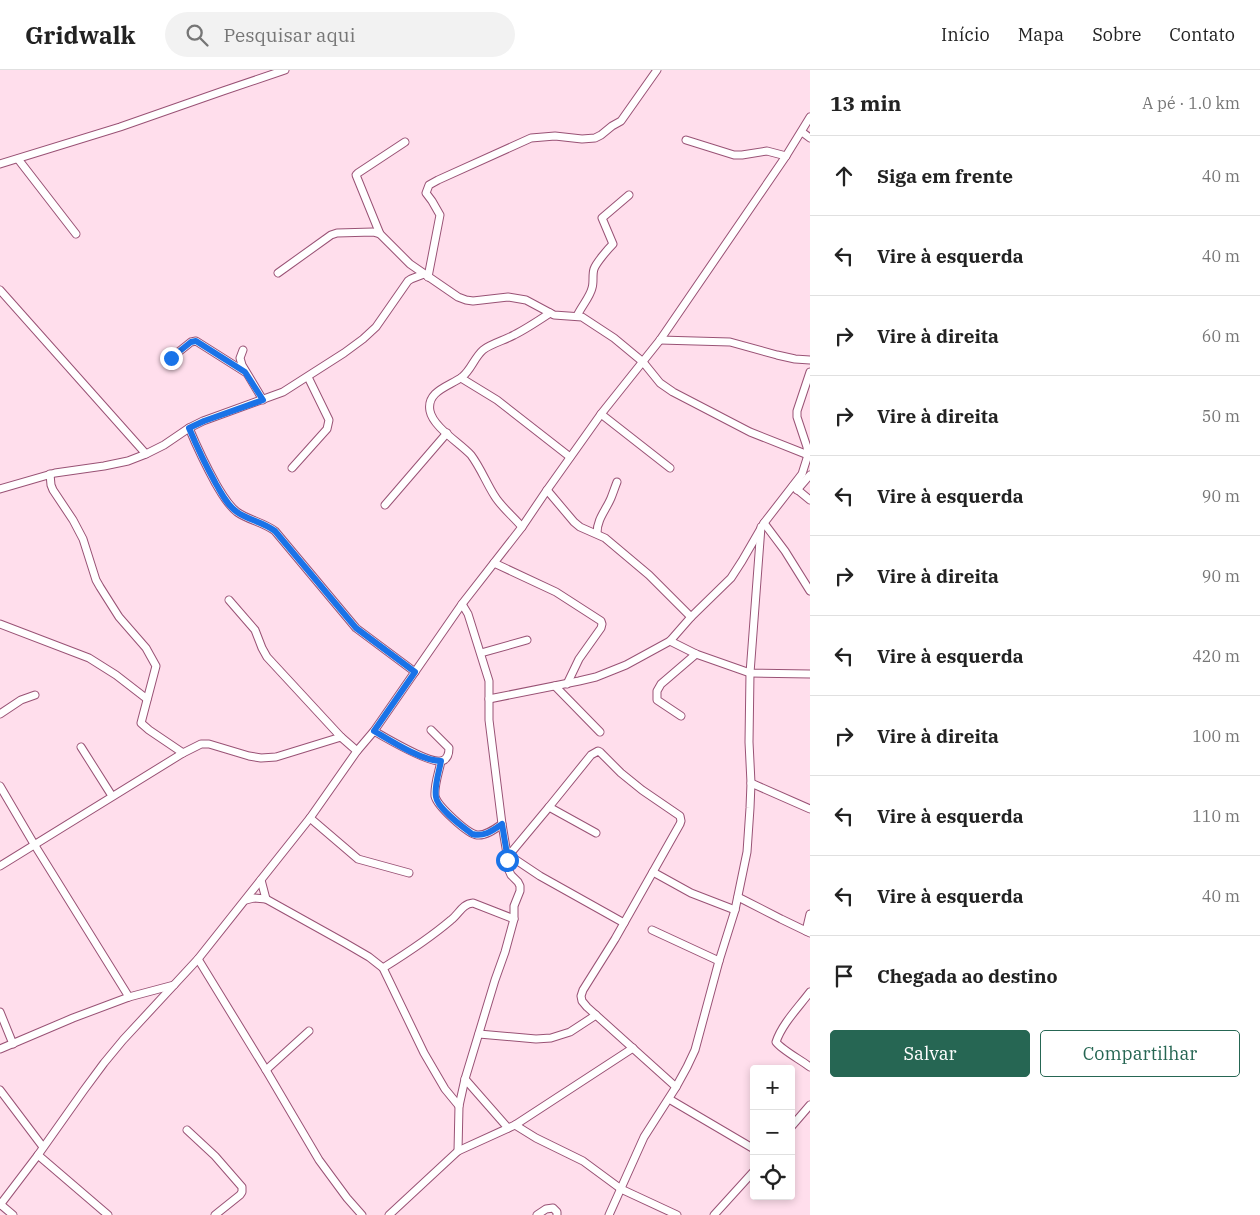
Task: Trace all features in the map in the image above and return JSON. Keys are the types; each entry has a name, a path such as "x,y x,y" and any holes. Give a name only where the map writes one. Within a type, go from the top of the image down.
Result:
{"street":[{"path":"0,164 120,127 285,70"},
{"path":"426,276 440,215 426,193 429,185 531,138 554,136 582,140 602,135 621,120 656,70"},
{"path":"13,1215 0,1205 104,1063 198,959 310,818 357,751 374,731 462,604 522,526 601,414 660,340 786,156 810,117"},
{"path":"802,132 810,138"},
{"path":"686,140 734,155 742,156 767,151 786,156"},
{"path":"405,142 356,175 380,234 410,264 458,297 466,300 508,297 526,300 559,316 577,316 589,320 643,362 660,383 683,398 750,432 808,455"},
{"path":"18,159 76,234"},
{"path":"577,316 592,288 595,266 613,244 602,218 629,195"},
{"path":"278,273 331,234 373,232 380,234"},
{"path":"0,489 50,474 128,461 164,445 189,428 204,421 283,392 363,339 376,327 408,281 426,276"},
{"path":"0,290 146,454"},
{"path":"522,526 499,502 470,454 434,421 429,406 432,398 439,390 466,374 482,351 516,334 550,313"},
{"path":"660,340 730,342 777,356 810,360"},
{"path":"171,358 191,342 196,341 245,372"},
{"path":"243,350 240,358 245,372 263,400"},
{"path":"795,488 808,455 797,411 810,372"},
{"path":"292,468 328,430 329,425 329,420 308,377"},
{"path":"460,378 510,410 570,457"},
{"path":"601,414 670,468"},
{"path":"189,428 205,464 231,507 243,516 275,531 356,628 415,672"},
{"path":"385,505 447,433"},
{"path":"50,474 53,490 83,539 96,580 119,617 146,648 156,666 141,723 183,753"},
{"path":"489,699 567,684 613,671 670,642 731,578 762,525 795,488 810,475"},
{"path":"597,533 597,526 617,482"},
{"path":"795,488 810,500"},
{"path":"546,490 574,522 605,538 633,561 692,617"},
{"path":"762,525 785,551 810,591"},
{"path":"609,1215 644,1137 669,1099 695,1050 738,897 747,852 751,783 749,742 750,673 762,525"},
{"path":"494,563 556,592 601,621 601,628 579,658 567,684"},
{"path":"229,600 255,630 267,657 341,737 357,751"},
{"path":"458,1151 459,1106 465,1079 505,952 514,919 514,906 520,891 518,882 510,875 507,866 508,855 502,824 489,720 489,681 468,614 462,604"},
{"path":"0,624 89,658 116,675 147,699"},
{"path":"481,653 526,640"},
{"path":"670,642 696,654 750,673 810,674"},
{"path":"681,716 657,700 657,691 661,684 696,654"},
{"path":"555,686 600,732"},
{"path":"0,714 16,703 35,695"},
{"path":"374,731 432,760 441,761 446,759 449,754 449,748 431,730"},
{"path":"0,866 112,796 201,744 209,744 261,758 276,757 341,737"},
{"path":"80,747 112,796"},
{"path":"508,855 594,752 598,751 642,790 680,816 680,824 581,996 582,1001 596,1015 676,1087"},
{"path":"441,761 436,797 444,809 472,834 478,836 502,824"},
{"path":"751,783 807,807 810,800"},
{"path":"0,786 129,997"},
{"path":"549,807 596,833"},
{"path":"310,818 358,859 409,873"},
{"path":"508,855 540,876 624,923"},
{"path":"653,872 691,893 735,910"},
{"path":"261,880 266,899"},
{"path":"738,897 808,932 810,914"},
{"path":"246,900 254,898 266,899 369,957 383,968 424,1053 444,1089 459,1106"},
{"path":"383,968 407,954 454,918 465,905 472,903 514,919"},
{"path":"652,930 719,961"},
{"path":"198,959 319,1160 362,1215"},
{"path":"0,1050 73,1018 129,997 174,985"},
{"path":"810,992 788,1021 776,1042 783,1049 810,1066"},
{"path":"0,1012 12,1044"},
{"path":"479,1034 536,1039 551,1038 570,1032 596,1015"},
{"path":"266,1070 309,1032"},
{"path":"389,1215 458,1151 511,1127 633,1048"},
{"path":"465,1079 511,1127 583,1161 621,1189 678,1215"},
{"path":"0,1090 44,1147"},
{"path":"669,1099 750,1148"},
{"path":"795,1122 810,1105"},
{"path":"187,1130 215,1156 242,1187 240,1195 215,1215"},
{"path":"38,1155 108,1215"},
{"path":"714,1215 750,1175"},
{"path":"537,1215 546,1209 553,1208 557,1215"}],"route":[{"path":"171,358 191,342 196,341 245,372 263,400 189,428 205,464 231,507 243,516 275,531 356,628 415,672 374,731 432,760 441,761 437,781 437,801 472,834 483,835 502,824 507,860"}]}
